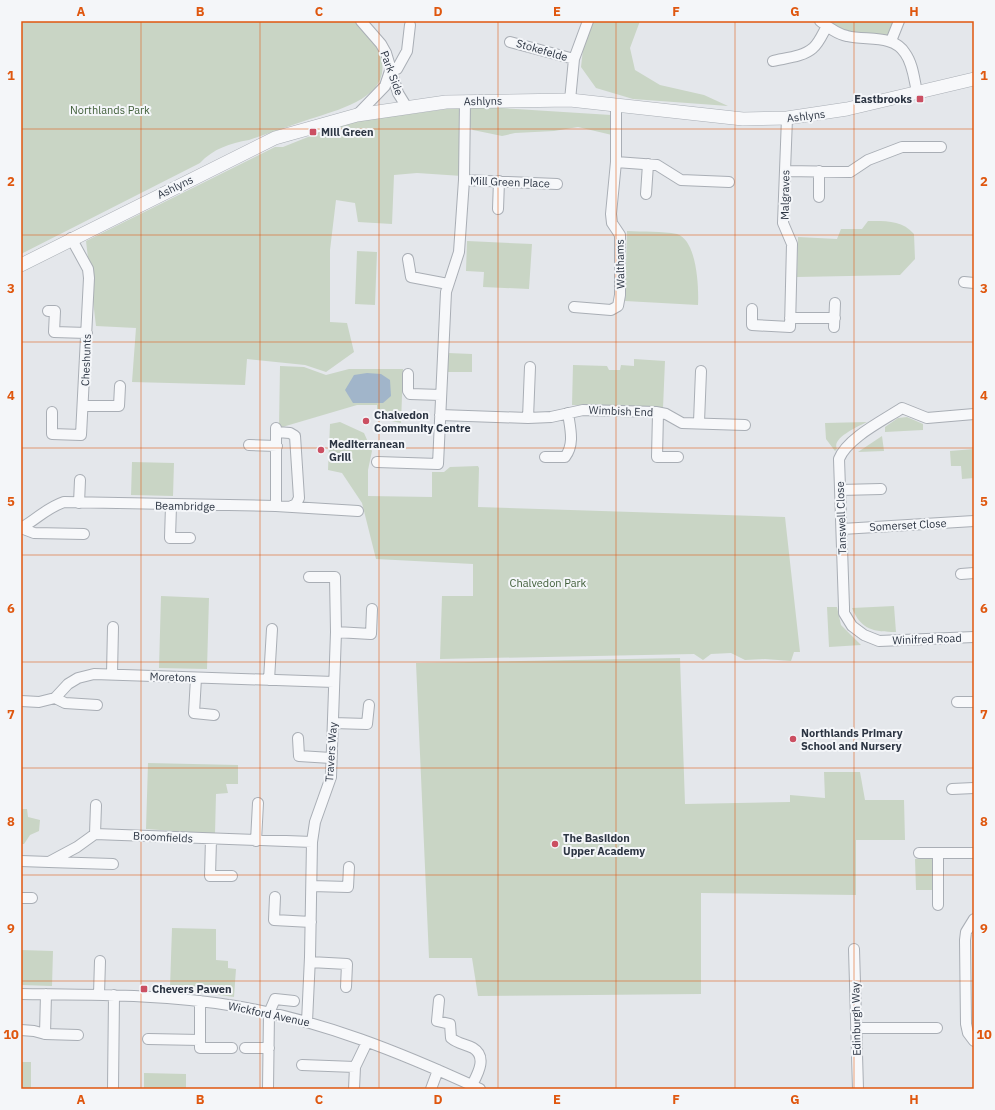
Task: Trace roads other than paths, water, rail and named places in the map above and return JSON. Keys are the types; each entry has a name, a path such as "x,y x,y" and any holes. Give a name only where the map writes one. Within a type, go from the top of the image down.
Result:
{"street":[{"name":"Park Side","path":"361,21 381,44 386,53 398,93 406,106"},
{"name":"Stokefelde","path":"570,100 574,59 588,21"},
{"path":"891,41 899,21"},
{"path":"773,61 804,54 814,47 823,23 848,36 891,41 905,53 917,92"},
{"path":"357,115 385,86 390,70 397,68 406,51 410,25"},
{"name":"Stokefelde","path":"510,42 574,59"},
{"name":"Ashlyns","path":"21,265 71,238 275,138 357,115 406,106 465,101 570,100 743,119 787,118 830,113 974,79"},
{"path":"376,462 438,464 446,292 459,252 464,180 465,101"},
{"name":"Walthams","path":"574,307 611,310 618,306 620,295 620,235 612,223 611,214 616,162 616,106"},
{"name":"Malgraves","path":"787,118 783,222 792,244 790,318"},
{"path":"785,171 850,172 868,160 902,147 941,147"},
{"path":"616,162 658,165 681,180 729,182"},
{"path":"646,194 648,164"},
{"path":"819,171 819,197"},
{"name":"Mill Green Place","path":"464,180 556,184"},
{"path":"498,209 499,181"},
{"name":"Cheshunts","path":"52,412 52,434 79,436 82,433 87,333 88,269 71,238"},
{"path":"408,259 411,277 448,284"},
{"path":"752,309 752,325 790,327 790,318 834,322 835,303"},
{"path":"48,311 55,311 54,332 87,333"},
{"path":"528,418 530,367"},
{"path":"699,422 701,371"},
{"path":"408,374 408,391 410,394 441,395"},
{"path":"84,406 119,406 120,386"},
{"name":"Tanswell Close","path":"879,641 858,632 852,626 844,612 839,459 841,453 855,439 902,408 927,418 974,414"},
{"name":"Wimbish End","path":"440,415 528,418 583,410 658,413 666,414 680,422 745,425"},
{"path":"545,457 565,457 570,451 572,440 568,413"},
{"path":"658,413 657,457 678,458"},
{"path":"276,506 276,430 292,434 296,439 299,498 296,504 290,507"},
{"path":"249,445 276,446"},
{"path":"79,503 80,480"},
{"path":"840,490 881,489"},
{"name":"Beambridge","path":"21,528 55,505 64,502 171,506 276,506 358,511"},
{"path":"171,506 170,538 190,538"},
{"name":"Somerset Close","path":"842,529 974,521"},
{"path":"21,528 34,533 84,534"},
{"path":"961,574 974,573"},
{"name":"Travers Way","path":"307,1022 310,962 312,842 315,822 331,777 336,632 335,577 309,577"},
{"path":"336,632 371,634 372,609"},
{"path":"112,674 114,627"},
{"path":"269,680 272,629"},
{"name":"Winifred Road","path":"879,641 974,637"},
{"name":"Moretons","path":"55,698 68,684 78,678 94,674 334,682"},
{"path":"196,678 194,713 214,715"},
{"path":"21,702 39,702 55,698 65,703 97,705"},
{"path":"957,702 974,702"},
{"path":"333,723 367,724 369,705"},
{"path":"298,738 299,756 331,758"},
{"path":"952,789 974,788"},
{"path":"256,840 258,803"},
{"path":"49,862 77,847 95,834 96,805"},
{"name":"Broomfields","path":"95,834 312,842"},
{"path":"211,839 210,876 232,876"},
{"path":"919,853 974,852"},
{"path":"938,853 938,905"},
{"path":"21,861 113,864"},
{"path":"312,886 348,887 349,867"},
{"path":"275,897 274,920 311,922"},
{"path":"21,898 32,898"},
{"path":"972,925 965,940 966,1024 968,1033 974,1041"},
{"name":"Edinburgh Way","path":"854,949 858,1089"},
{"path":"99,994 100,961"},
{"path":"310,962 347,964 346,987"},
{"name":"Wickford Avenue","path":"21,994 99,994 200,1001 269,1013 307,1022 367,1042 438,1070 476,1087"},
{"path":"45,1034 46,994"},
{"path":"113,1089 114,995"},
{"path":"268,1089 269,1013 275,999 294,1001"},
{"path":"439,1000 437,1021 450,1024 451,1038 456,1042 474,1048 479,1055 480,1069 476,1087"},
{"path":"200,1001 200,1048 232,1048"},
{"path":"856,1028 936,1028"},
{"path":"21,1030 45,1034 78,1034"},
{"path":"148,1039 200,1040"},
{"path":"354,1089 355,1067 367,1042"},
{"path":"245,1048 269,1048"},
{"path":"302,1065 355,1067"},
{"path":"431,1089 438,1070"}],"water":[{"path":"367,373 381,374 390,380 391,396 383,403 353,403 345,390 354,375"}],"place":[{"name":"Eastbrooks","path":"920,99"},
{"name":"Mill Green","path":"313,132"},
{"name":"Chalvedon Community Centre","path":"366,421"},
{"name":"Mediterranean Grill","path":"321,450"},
{"name":"Northlands Primary School and Nursery","path":"793,739"},
{"name":"The Basildon Upper Academy","path":"555,844"},
{"name":"Chevers Pawen","path":"144,989"}],"park label":[{"name":"Northlands Park","path":"110,110"},
{"name":"Chalvedon Park","path":"548,583"}]}
